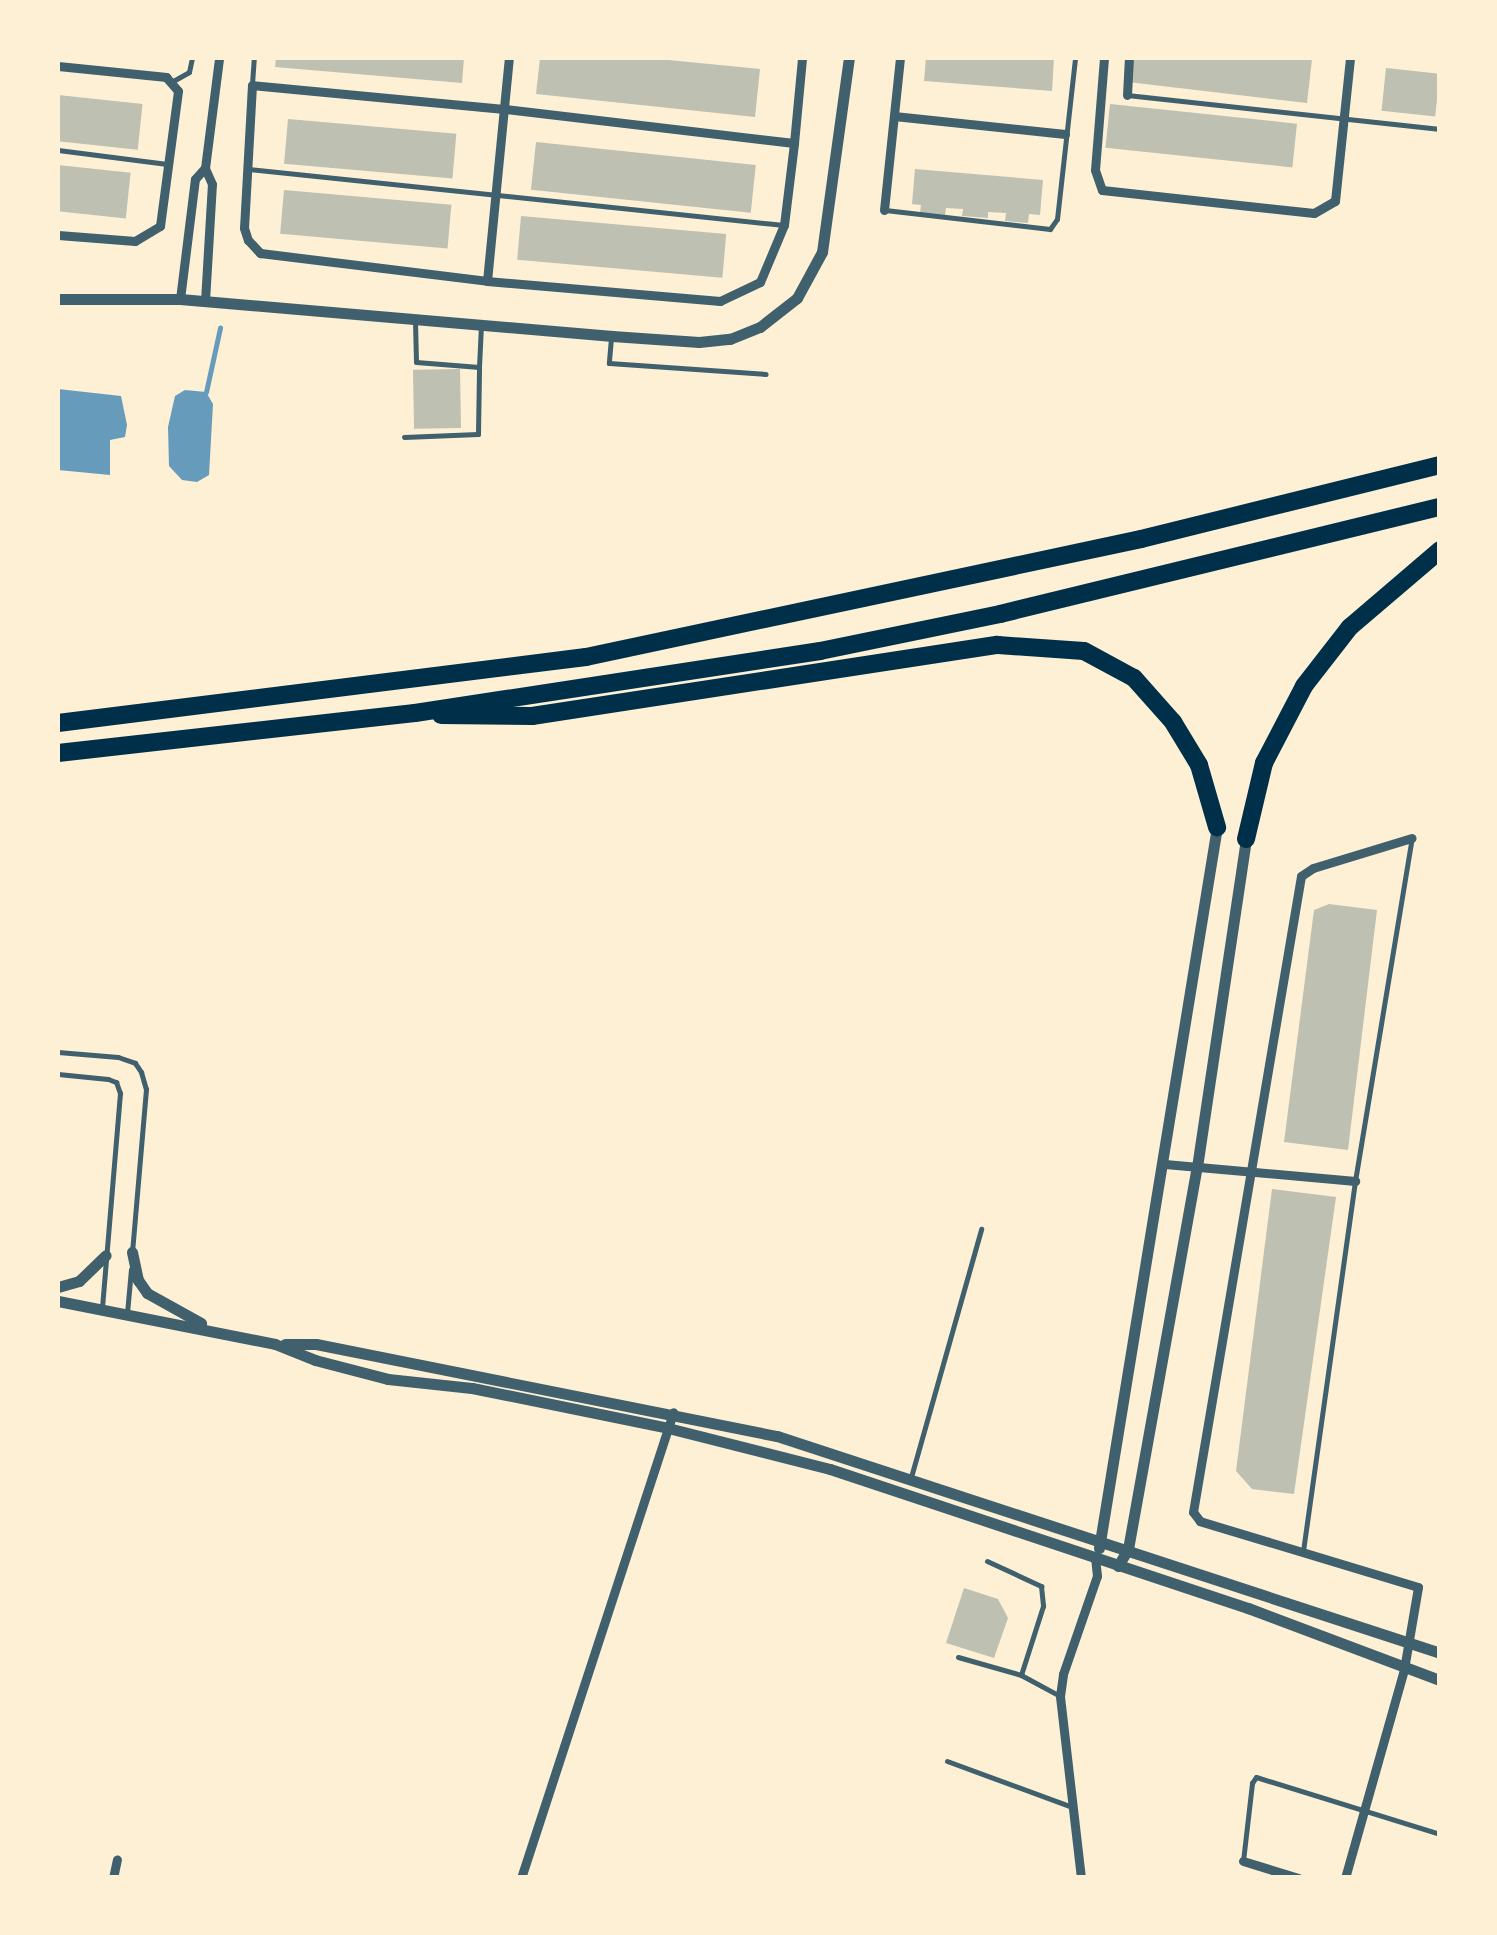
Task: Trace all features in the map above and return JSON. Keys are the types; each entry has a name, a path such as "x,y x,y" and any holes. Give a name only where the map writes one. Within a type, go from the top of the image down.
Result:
{"highway":[{"path":"1277,505 1440,455"},
{"path":"58,723 586,658 955,580 1440,465"},
{"path":"58,753 415,712 820,651 1000,614 1440,507"},
{"path":"1246,839 1264,764 1304,686 1350,627 1440,550"},
{"path":"415,712 480,719 532,716 998,645 1084,651 1134,678 1173,722 1200,765 1217,827"}],"street":[{"path":"206,301 212,184 205,168 218,58"},
{"path":"488,281 510,58"},
{"path":"794,143 504,108 252,85 244,228 248,240 260,253 706,303 749,291 768,272 784,224 794,143 802,58"},
{"path":"58,299 180,299 612,336 700,342 730,339 760,326 797,298 822,252 848,58"},
{"path":"884,210 900,58"},
{"path":"1104,58 1095,170 1098,185 1106,192 1322,212 1334,201 1336,192 1350,58"},
{"path":"1126,95 1129,58"},
{"path":"58,66 170,79 178,91 164,219 154,233 126,242 58,235"},
{"path":"894,116 1065,134"},
{"path":"180,299 194,179 205,168"},
{"path":"188,234 209,236"},
{"path":"1081,1878 1060,1696 1063,1674 1097,1576 1095,1558 1165,1164 1217,827"},
{"path":"1345,1878 1404,1670 1418,1587 1200,1521 1193,1512 1248,1170 1301,876 1313,868 1412,838"},
{"path":"1097,1576 1118,1566 1128,1548 1197,1167 1246,839"},
{"path":"1165,1164 1354,1181"},
{"path":"132,1252 138,1280 147,1293 216,1331"},
{"path":"58,1287 79,1281 106,1255"},
{"path":"58,1301 275,1344 315,1360 388,1379 472,1388 668,1428 830,1468 1248,1608 1404,1670 1440,1680"},
{"path":"275,1344 316,1344 673,1412 777,1436 1128,1548 1440,1654"},
{"path":"521,1878 673,1412"},
{"path":"113,1878 117,1859"},
{"path":"1243,1861 1298,1878"}],"lane":[{"path":"170,79 188,72 192,58"},
{"path":"252,85 254,58"},
{"path":"884,210 1050,229 1057,220 1075,58"},
{"path":"1126,95 1440,130"},
{"path":"58,150 170,164"},
{"path":"250,169 784,224"},
{"path":"415,318 416,362 479,367"},
{"path":"404,437 478,434 482,324"},
{"path":"612,336 609,363 766,374"},
{"path":"1303,1550 1354,1181 1412,838"},
{"path":"58,1052 135,1063 146,1089 127,1313"},
{"path":"58,1074 108,1079 116,1082 120,1093 102,1308"},
{"path":"912,1477 982,1230"},
{"path":"987,1561 1041,1586 1043,1606 1022,1675"},
{"path":"958,1657 1022,1675 1060,1696"},
{"path":"947,1761 1072,1807"},
{"path":"1243,1861 1252,1783 1256,1777 1440,1834"}],"water":[{"path":"58,389 121,396 127,425 125,437 110,440 110,475 58,470"},
{"path":"185,390 206,392 213,404 209,475 197,482 182,480 169,466 168,427 175,396"}],"building":[{"path":"276,58 464,58 462,83 275,67"},
{"path":"540,58 648,58 760,69 755,117 536,94"},
{"path":"926,58 1054,58 1052,91 924,81"},
{"path":"1131,58 1312,59 1307,103 1128,82"},
{"path":"1386,68 1440,74 1435,116 1382,111"},
{"path":"58,95 143,104 138,150 58,141"},
{"path":"1110,104 1297,124 1292,167 1105,148"},
{"path":"288,119 456,134 452,179 284,164"},
{"path":"536,142 756,165 751,213 531,190"},
{"path":"58,165 131,173 126,218 58,211"},
{"path":"915,169 1043,180 1040,215 1029,214 1028,223 1005,221 1006,213 988,212 988,218 962,216 963,209 946,208 945,215 920,213 921,205 912,204"},
{"path":"284,190 451,205 448,248 280,234"},
{"path":"521,216 726,234 722,278 517,260"},
{"path":"460,369 461,428 414,429 413,370"},
{"path":"1329,904 1377,910 1348,1150 1284,1142 1314,910"},
{"path":"1272,1189 1336,1197 1294,1494 1252,1489 1236,1471"},
{"path":"964,1588 998,1599 1008,1618 994,1658 946,1643"}],"waterway":[{"path":"206,392 220,328"}]}
